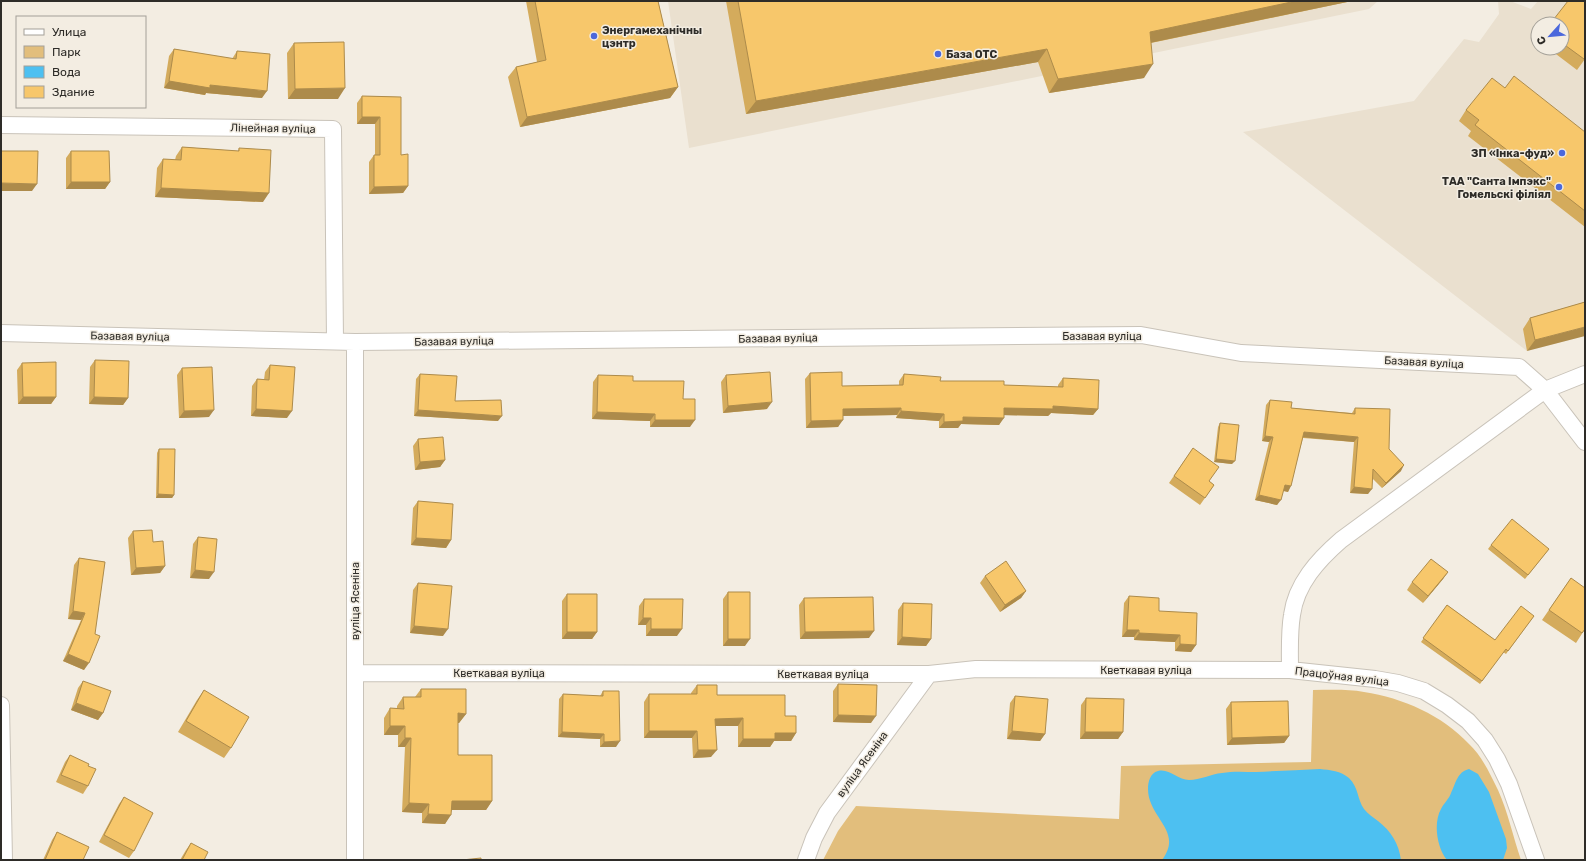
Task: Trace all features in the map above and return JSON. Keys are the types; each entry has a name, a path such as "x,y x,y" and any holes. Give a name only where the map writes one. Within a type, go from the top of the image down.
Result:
{"street":[{"name":"Лінейная вуліца","path":"1,125 333,129 335,342"},
{"name":"Базавая вуліца","path":"1,333 335,342 1140,335 1241,353 1519,367 1545,390 1585,442"},
{"name":"вуліца Ясеніна","path":"355,342 355,860"},
{"path":"1290,670 1292,615 1298,595 1308,574 1323,555 1341,540 1545,390 1585,374"},
{"name":"Кветкавая вуліца","path":"356,673 928,674 976,669 1290,670"},
{"name":"Працоўная вуліца","path":"1290,670 1375,679 1398,683 1424,691 1468,721 1485,740 1497,759 1511,791 1536,860"},
{"name":"вуліца Ясеніна","path":"806,860 814,838 827,813 928,674"},
{"path":"1,705 4,860"}],"shaded area":[{"name":"База ОТС","path":"668,1 1378,1 1369,9 689,148"},
{"path":"1498,1 1510,1 1531,9 1538,1 1585,1 1585,336 1527,351 1243,132 1414,101 1464,39 1479,42 1499,14"}],"green space":[{"path":"1313,690 1358,691 1379,695 1407,703 1447,724 1478,754 1495,784 1502,798 1521,860 823,860 838,831 856,806 1119,819 1121,766 1311,762"}],"water":[{"path":"1320,769 1339,772 1349,778 1355,786 1364,809 1383,825 1394,838 1401,860 1162,860 1168,850 1169,841 1167,832 1153,808 1150,799 1148,784 1150,778 1155,772 1166,771 1189,780 1230,772"},
{"path":"1469,769 1478,774 1489,792 1506,839 1507,848 1503,860 1447,860 1441,849 1437,835 1437,821 1439,815 1459,775 1465,770"}],"building":[{"name":"Энергамеханічны цэнтр","path":"535,1 658,1 678,87 527,117 516,67 546,60"},
{"name":"База ОТС","path":"738,1 1296,1 1150,32 1153,64 1058,79 1047,49 756,101"},
{"path":"1568,1 1585,1 1584,59 1570,49 1570,16 1556,16"},
{"path":"344,42 345,88 295,89 294,43"},
{"path":"174,49 236,59 237,51 270,54 267,91 210,85 210,88 169,81"},
{"name":"ТАА \"Санта Імпэкс\" Гомельскі філіял","path":"1514,76 1585,132 1585,211 1475,125 1479,120 1466,110 1492,78 1505,88"},
{"path":"362,96 401,97 401,155 408,154 408,186 374,187 374,155 380,155 380,117 362,117"},
{"path":"182,147 239,151 239,148 271,150 269,193 161,188 163,159 181,160"},
{"path":"1,151 38,151 37,184 1,183"},
{"path":"71,151 109,151 110,182 71,182"},
{"path":"1585,302 1585,327 1535,340 1530,318"},
{"path":"95,360 129,361 128,398 94,397"},
{"path":"56,362 56,397 23,397 22,363"},
{"path":"270,365 295,367 292,411 256,409 257,379 269,380"},
{"path":"212,367 214,410 184,411 182,368"},
{"path":"770,372 772,402 728,406 726,375"},
{"path":"842,372 842,386 903,385 904,374 941,377 940,381 1004,381 1004,385 1063,387 1063,378 1099,380 1098,409 1053,406 1053,409 1004,408 1004,418 963,417 963,421 944,422 944,414 901,411 901,408 843,409 843,420 811,421 810,373"},
{"path":"420,374 457,376 455,401 501,400 502,416 418,410"},
{"path":"598,375 633,376 633,381 684,381 683,399 695,399 695,420 655,420 655,414 597,412"},
{"path":"1270,400 1292,402 1291,408 1355,414 1355,408 1390,409 1389,449 1404,465 1386,483 1373,469 1372,489 1354,487 1358,437 1304,432 1291,486 1285,485 1281,500 1259,495 1273,437 1265,436"},
{"path":"1220,423 1239,425 1235,461 1216,459"},
{"path":"443,437 445,460 420,462 418,439"},
{"path":"1193,448 1219,467 1209,481 1214,485 1205,498 1174,476"},
{"path":"159,449 175,449 174,495 158,494"},
{"path":"418,501 453,504 451,540 416,538"},
{"path":"1512,519 1549,549 1528,575 1491,545"},
{"path":"152,530 153,542 163,541 165,566 136,568 133,531"},
{"path":"198,537 217,539 214,572 195,570"},
{"path":"79,558 105,562 95,634 100,636 89,663 68,654 85,613 73,611"},
{"path":"1431,559 1448,572 1428,596 1412,582"},
{"path":"1006,561 1026,591 1005,605 985,576"},
{"path":"1571,578 1585,588 1585,629 1582,633 1549,610"},
{"path":"418,583 452,586 448,629 414,626"},
{"path":"728,592 750,592 750,639 728,639"},
{"path":"567,594 597,594 597,632 567,632"},
{"path":"1129,596 1159,598 1159,611 1197,613 1196,645 1180,644 1180,635 1139,633 1139,630 1127,630"},
{"path":"873,597 874,631 805,632 804,598"},
{"path":"644,599 683,599 682,629 651,629 651,618 643,618"},
{"path":"903,603 932,604 931,639 902,637"},
{"path":"1447,605 1495,640 1521,606 1534,616 1508,651 1506,649 1482,681 1423,638"},
{"path":"83,681 111,691 103,713 76,703"},
{"path":"838,684 877,685 876,716 838,715"},
{"path":"697,685 717,685 717,695 785,695 785,716 796,716 796,733 775,733 775,739 743,739 743,718 715,719 717,750 698,750 697,731 649,731 649,694 697,694"},
{"path":"421,689 466,689 466,714 458,713 458,755 492,755 492,801 452,801 451,815 428,814 429,804 409,803 411,738 405,738 405,726 390,726 390,708 404,709 403,697 421,697"},
{"path":"204,690 249,717 231,748 186,721"},
{"path":"603,691 619,691 620,741 604,742 604,734 562,732 563,694 603,696"},
{"path":"1015,696 1048,699 1045,734 1012,731"},
{"path":"1086,698 1124,699 1123,732 1085,732"},
{"path":"1288,701 1289,736 1232,738 1231,702"},
{"path":"70,755 96,769 88,786 61,775"},
{"path":"124,797 153,813 134,851 104,835"},
{"path":"57,832 89,847 83,860 45,860"},
{"path":"191,843 208,852 204,860 182,860"},
{"path":"481,858 481,860 462,860"}],"place":[{"name":"Энергамеханічны цэнтр","path":"594,36"},
{"name":"База ОТС","path":"938,54"},
{"name":"ЗП «Інка-фуд»","path":"1562,153"},
{"name":"ТАА \"Санта Імпэкс\" Гомельскі філіял","path":"1559,187"}]}
